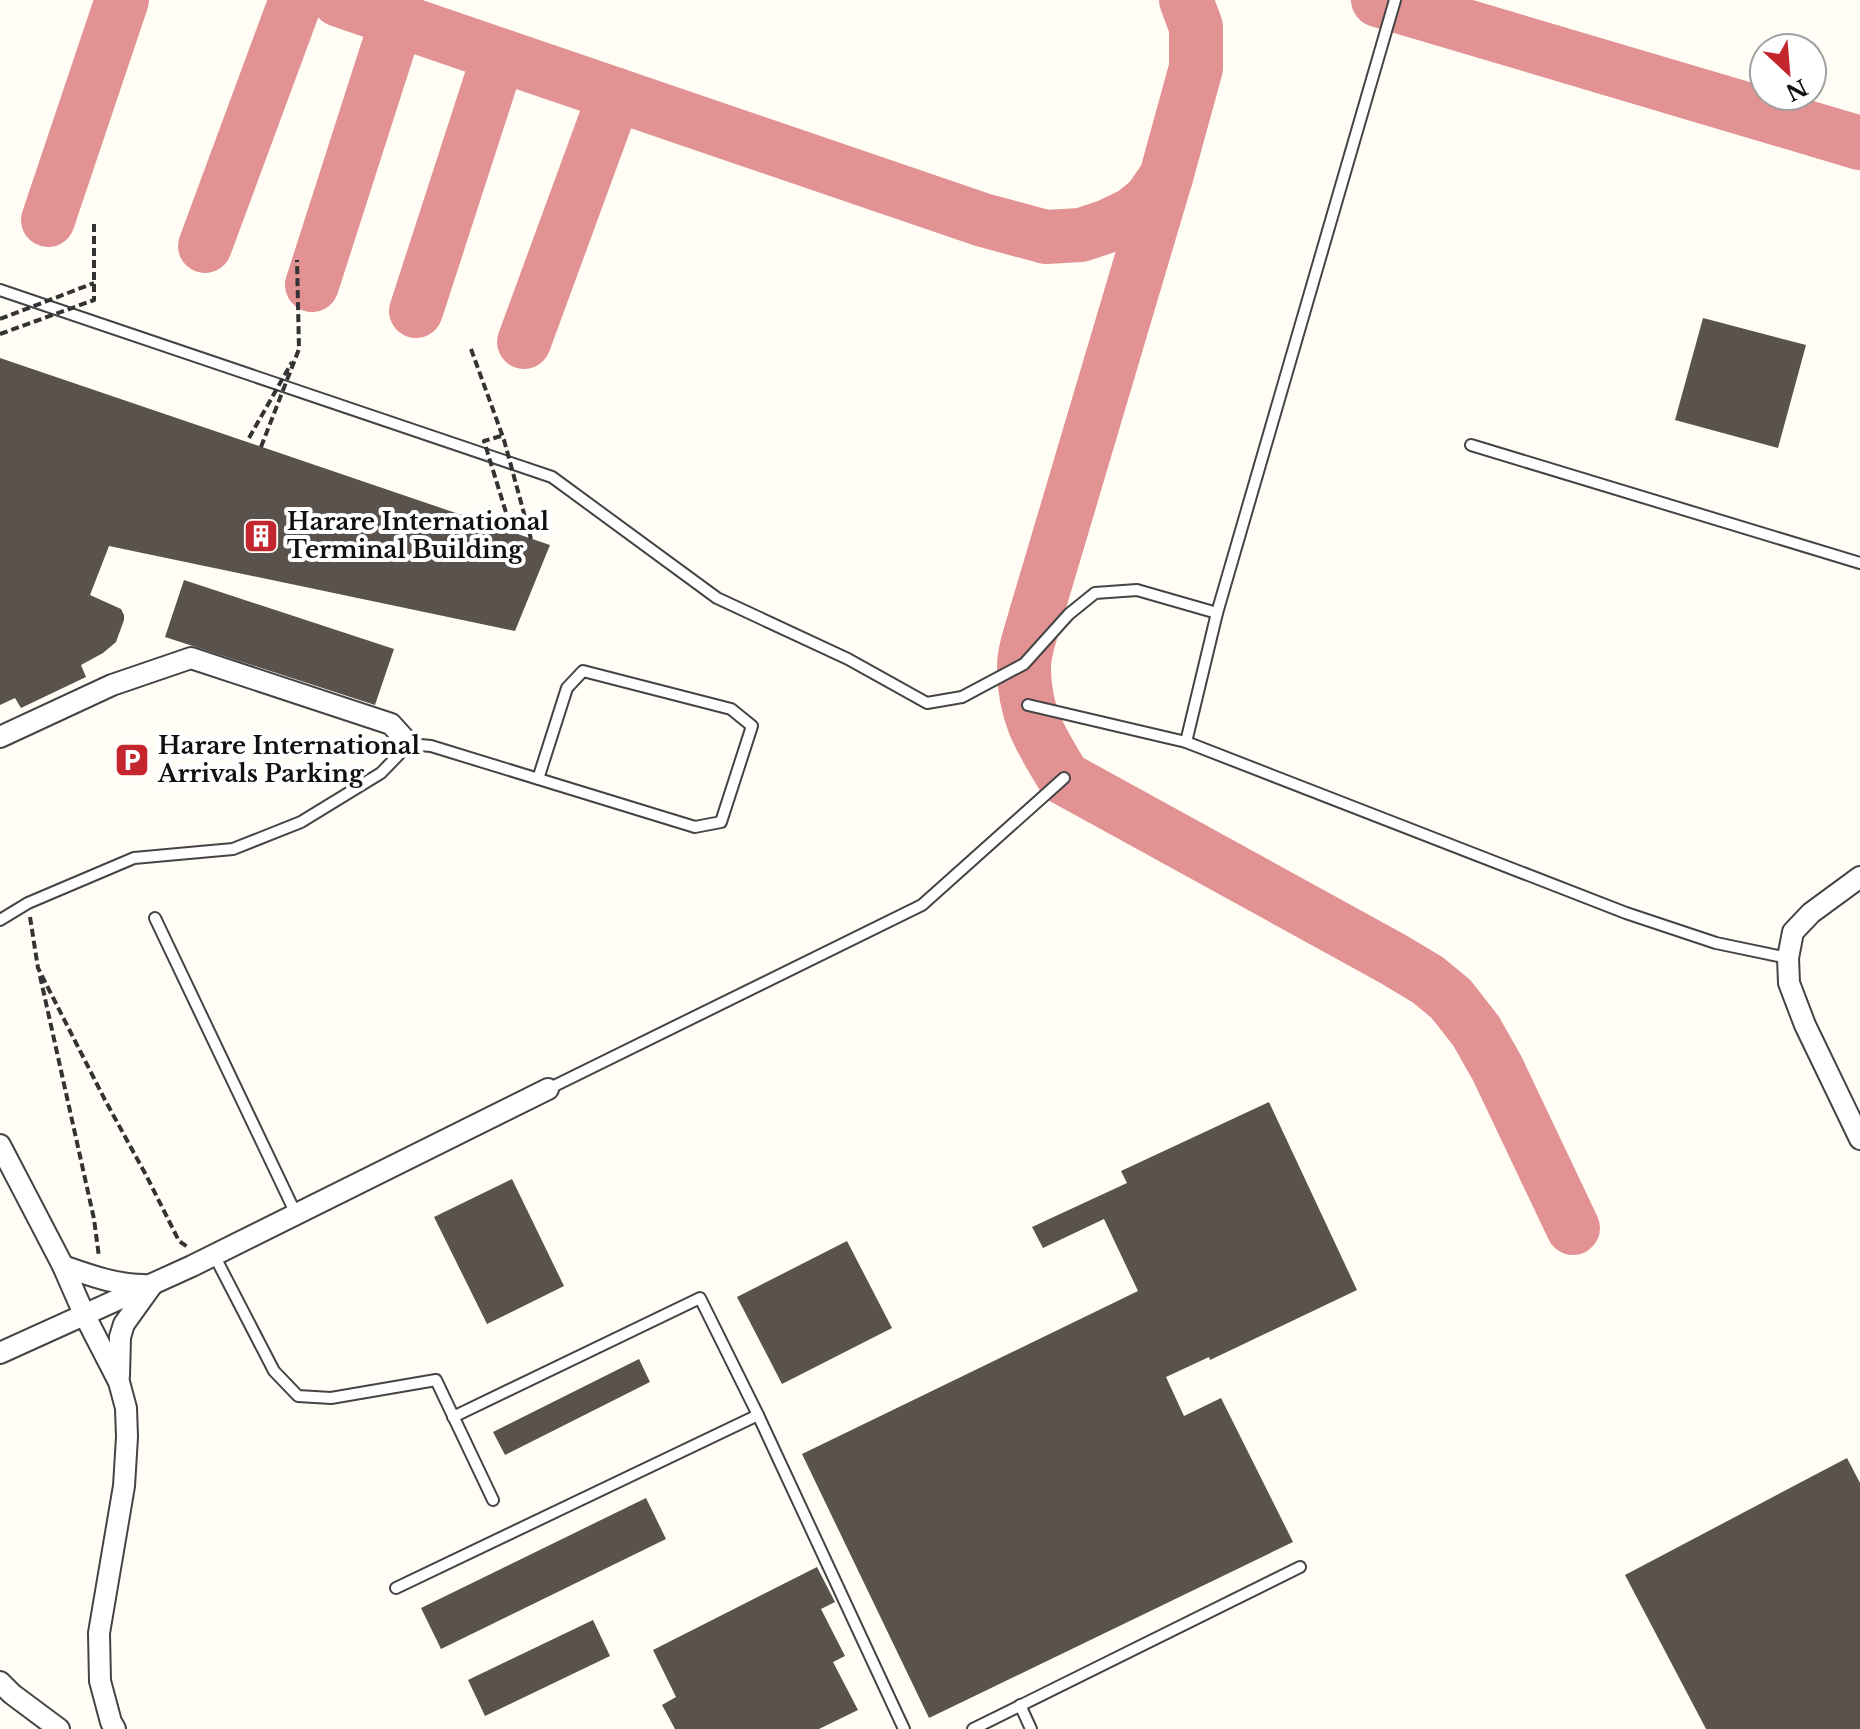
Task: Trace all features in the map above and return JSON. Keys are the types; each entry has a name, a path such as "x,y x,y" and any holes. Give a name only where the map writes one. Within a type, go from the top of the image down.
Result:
{"street":[{"path":"0,737 112,685 191,658 391,724 409,744"},
{"path":"1860,877 1811,913 1793,932 1788,958 1789,983 1805,1025 1860,1139"},
{"path":"0,1353 214,1255 548,1089"},
{"path":"0,1145 119,1382 126,1408 124,1486 99,1633 100,1681 115,1729"},
{"path":"63,1266 102,1279 133,1285 150,1284"},
{"path":"119,1382 120,1337 124,1324 150,1284"},
{"path":"0,1682 59,1729"}],"lane":[{"path":"1186,742 1217,613 1395,0"},
{"path":"0,290 552,477 717,598 848,659 927,703 962,697 1024,664 1069,614 1095,593 1137,590 1217,613"},
{"path":"1471,445 1860,563"},
{"path":"0,920 28,903 134,858 233,849 301,822 381,773 409,744 431,746 538,779 695,827 721,822 752,726 731,709 583,671 567,688 538,779"},
{"path":"1028,705 1186,742 1626,913 1716,943 1788,958"},
{"path":"548,1089 922,905 1064,778"},
{"path":"155,918 296,1214"},
{"path":"214,1255 274,1371 298,1396 331,1398 436,1380 493,1500"},
{"path":"453,1417 700,1298 904,1729"},
{"path":"396,1588 758,1415"},
{"path":"973,1729 1300,1567"},
{"path":"1020,1705 1031,1729"}],"path":[{"path":"0,334 94,300 94,223"},
{"path":"261,447 299,349 297,260"},
{"path":"0,319 94,283"},
{"path":"249,438 299,349"},
{"path":"471,349 502,435 531,539"},
{"path":"502,435 484,441 512,532"},
{"path":"28,903 38,968 94,1219 102,1279"},
{"path":"38,968 179,1241 196,1252 214,1255"}],"building":[{"path":"1703,318 1806,345 1778,448 1675,420"},
{"name":"Harare International Terminal Building","path":"0,358 550,545 515,631 109,546 90,595 121,609 124,620 116,642 81,665 86,677 21,708 15,698 0,705"},
{"path":"184,580 394,649 375,705 165,637"},
{"path":"1269,1102 1357,1290 1210,1360 1209,1357 1166,1377 1184,1416 1221,1398 1293,1542 929,1718 802,1454 1138,1291 1104,1219 1043,1248 1032,1227 1127,1183 1121,1171"},
{"path":"512,1179 564,1286 487,1324 434,1217"},
{"path":"847,1241 892,1328 782,1384 737,1297"},
{"path":"639,1359 650,1382 505,1455 493,1432"},
{"path":"1847,1458 1860,1483 1860,1729 1706,1729 1625,1575"},
{"path":"646,1498 666,1539 441,1649 421,1608"},
{"path":"817,1567 835,1602 821,1609 845,1656 833,1662 858,1710 819,1729 675,1729 662,1705 676,1697 653,1650"},
{"path":"593,1620 610,1656 485,1716 468,1680"}],"taxiway":[{"path":"48,220 122,0"},
{"path":"205,246 296,0"},
{"path":"339,0 983,220 1046,237 1081,235 1133,214 1150,200 1166,177 1196,68 1196,27 1186,0"},
{"path":"1378,0 1860,143"},
{"path":"312,285 397,20"},
{"path":"416,311 499,55"},
{"path":"524,342 615,94"},
{"path":"1166,177 1026,648 1025,684 1035,726 1064,778 1393,959 1428,980 1451,999 1476,1031 1497,1068 1573,1228"}],"place":[{"name":"Harare International Terminal Building","path":"261,536"},
{"name":"Harare International Arrivals Parking","path":"132,760"}]}
